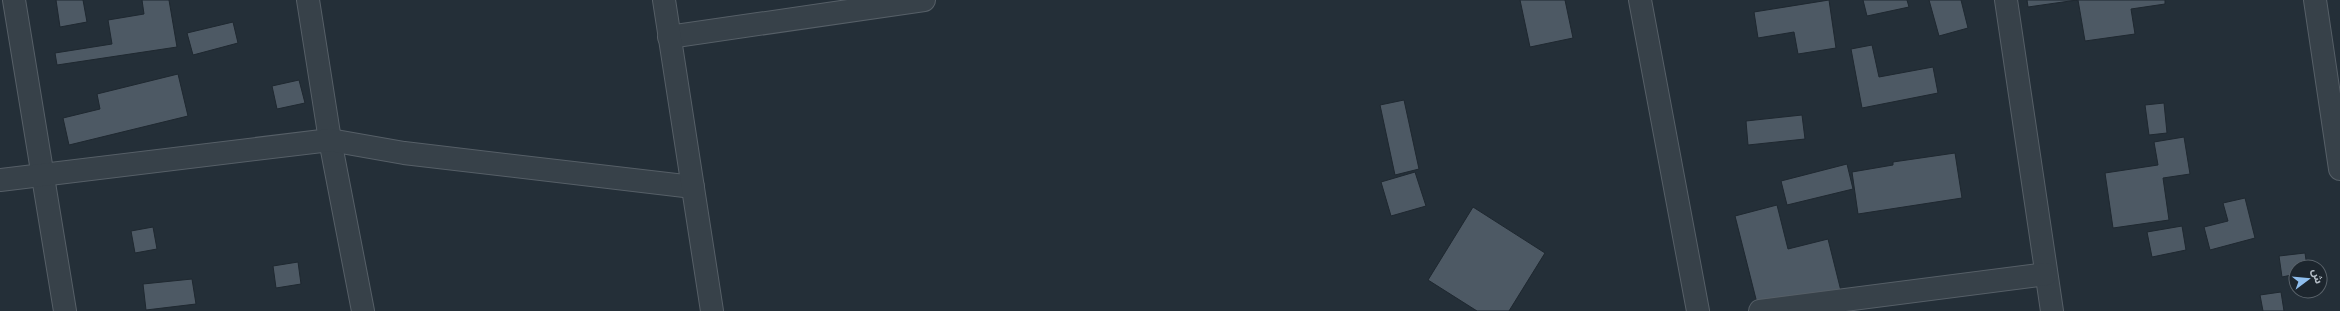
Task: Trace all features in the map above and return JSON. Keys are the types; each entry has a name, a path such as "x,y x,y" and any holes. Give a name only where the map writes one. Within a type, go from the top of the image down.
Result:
{"street":[{"path":"14,0 65,311"},
{"path":"308,0 330,140 363,311"},
{"path":"664,0 712,311"},
{"path":"669,37 924,0"},
{"path":"1640,0 1698,311"},
{"path":"2006,0 2052,311"},
{"path":"2315,0 2340,169"},
{"path":"0,180 43,173 330,140 404,154 693,187"},
{"path":"1760,311 2046,274"}],"building":[{"path":"56,0 83,0 87,22 60,27"},
{"path":"142,0 169,0 177,47 57,65 55,53 112,44 108,20 144,14"},
{"path":"1520,0 1565,0 1573,38 1530,47"},
{"path":"1829,0 1836,48 1798,54 1794,32 1758,38 1754,12"},
{"path":"1863,0 1907,0 1909,7 1867,16"},
{"path":"1929,0 1961,0 1968,28 1939,36"},
{"path":"2027,0 2077,0 2028,7"},
{"path":"2078,0 2165,0 2165,4 2131,9 2135,34 2085,41"},
{"path":"233,22 238,43 193,55 187,33"},
{"path":"1872,45 1879,77 1933,67 1938,93 1862,108 1851,49"},
{"path":"178,74 188,116 69,145 63,118 100,109 97,94"},
{"path":"299,80 305,103 277,109 272,86"},
{"path":"1404,100 1419,169 1395,175 1380,105"},
{"path":"2164,103 2167,133 2149,135 2145,105"},
{"path":"1802,115 1805,139 1748,145 1746,121"},
{"path":"2184,137 2190,174 2163,178 2169,220 2113,228 2105,173 2158,165 2154,142"},
{"path":"1955,153 1962,198 1858,214 1852,172 1893,165 1893,162"},
{"path":"1847,164 1853,189 1787,205 1781,181"},
{"path":"1415,172 1426,206 1391,216 1381,182"},
{"path":"2245,198 2255,238 2210,250 2204,227 2228,221 2223,203"},
{"path":"1777,205 1788,249 1828,239 1841,291 1759,311 1735,216"},
{"path":"1473,207 1545,253 1509,311 1477,311 1428,280"},
{"path":"2182,226 2186,250 2152,257 2147,232"},
{"path":"153,227 157,249 135,253 131,231"},
{"path":"2305,253 2306,259 2288,259 2288,276 2282,277 2279,256"},
{"path":"298,262 301,284 276,288 273,266"},
{"path":"192,279 196,304 146,310 143,284"},
{"path":"2281,292 2284,311 2263,311 2260,295"}]}
